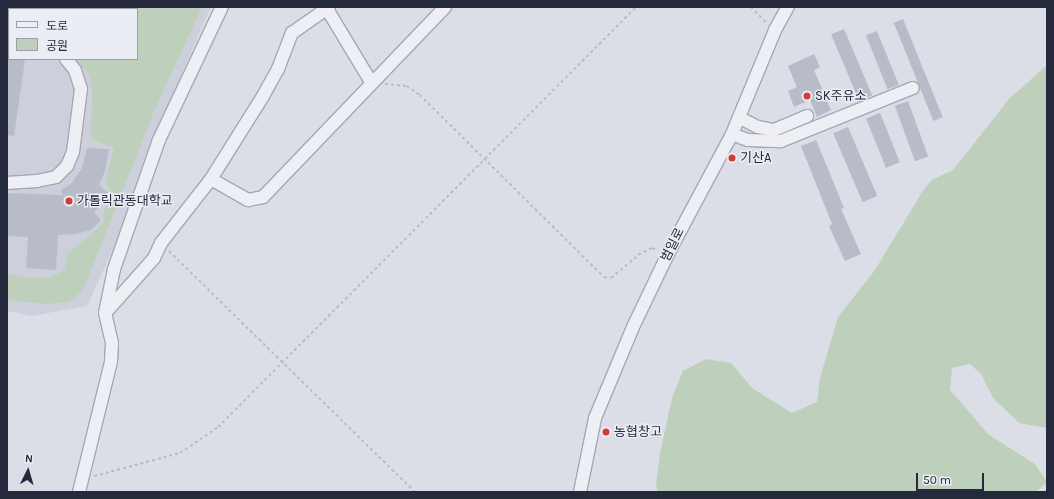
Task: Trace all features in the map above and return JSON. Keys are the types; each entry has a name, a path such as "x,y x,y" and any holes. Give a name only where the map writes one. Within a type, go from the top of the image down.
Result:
{"street":[{"path":"79,492 111,362 112,343 105,313 114,269 159,140 222,7"},
{"path":"211,179 248,200 263,197 371,82 445,7"},
{"name":"범일로","path":"580,492 595,418 633,327 669,252 740,118 775,30 788,7"},
{"path":"105,313 154,258 161,243 211,179 263,96 278,69 292,33 328,8 371,82"},
{"path":"7,183 37,182 56,177 67,166 73,152 81,89 75,70 67,60"},
{"path":"732,134 748,140 781,141 913,88"},
{"path":"740,118 758,127 774,130 807,116"}],"path":[{"path":"83,479 180,453 218,428 636,7"},
{"path":"751,7 775,30"},
{"path":"371,82 407,86 420,95 604,276 611,278 638,255 652,248 669,252"},
{"path":"161,243 415,492"}],"shaded area":[{"name":"가톨릭관동대학교","path":"7,7 211,7 145,157 115,245 87,306 32,316 7,311"}],"green space":[{"path":"202,7 153,114 83,290 69,302 44,304 7,300 7,273 26,278 50,278 65,269 66,255 103,224 104,211 113,194 105,183 114,148 91,139 92,88 89,74 76,60 138,60 138,8 54,8"},
{"path":"1047,65 1047,428 1019,423 993,398 981,374 970,364 952,368 950,390 989,435 1035,464 1047,482 1036,492 658,492 656,486 660,453 672,398 683,371 706,359 731,363 752,388 792,413 817,402 820,378 838,317 875,270 924,189 932,180 953,170 1009,99"}],"building":[{"path":"903,19 943,117 933,121 894,23"},
{"path":"844,29 872,95 859,101 831,34"},
{"path":"877,31 899,85 888,89 866,35"},
{"path":"814,54 820,67 814,70 831,110 817,117 810,100 794,107 788,91 797,87 788,66"},
{"path":"7,59 25,60 14,136 7,135"},
{"path":"908,101 928,156 915,161 895,106"},
{"path":"880,113 900,162 886,168 866,119"},
{"path":"848,127 877,196 863,202 833,133"},
{"path":"816,140 844,208 841,209 861,254 845,261 829,226 832,224 801,146"},
{"path":"87,148 109,149 105,171 99,185 109,194 94,213 101,220 91,230 76,234 58,235 56,270 26,268 28,237 7,236 7,193 63,195 61,190 71,184 82,168"}],"place":[{"name":"SK주유소","path":"807,96"},
{"name":"기산A","path":"732,158"},
{"name":"가톨릭관동대학교","path":"69,201"},
{"name":"농협창고","path":"606,432"}]}
